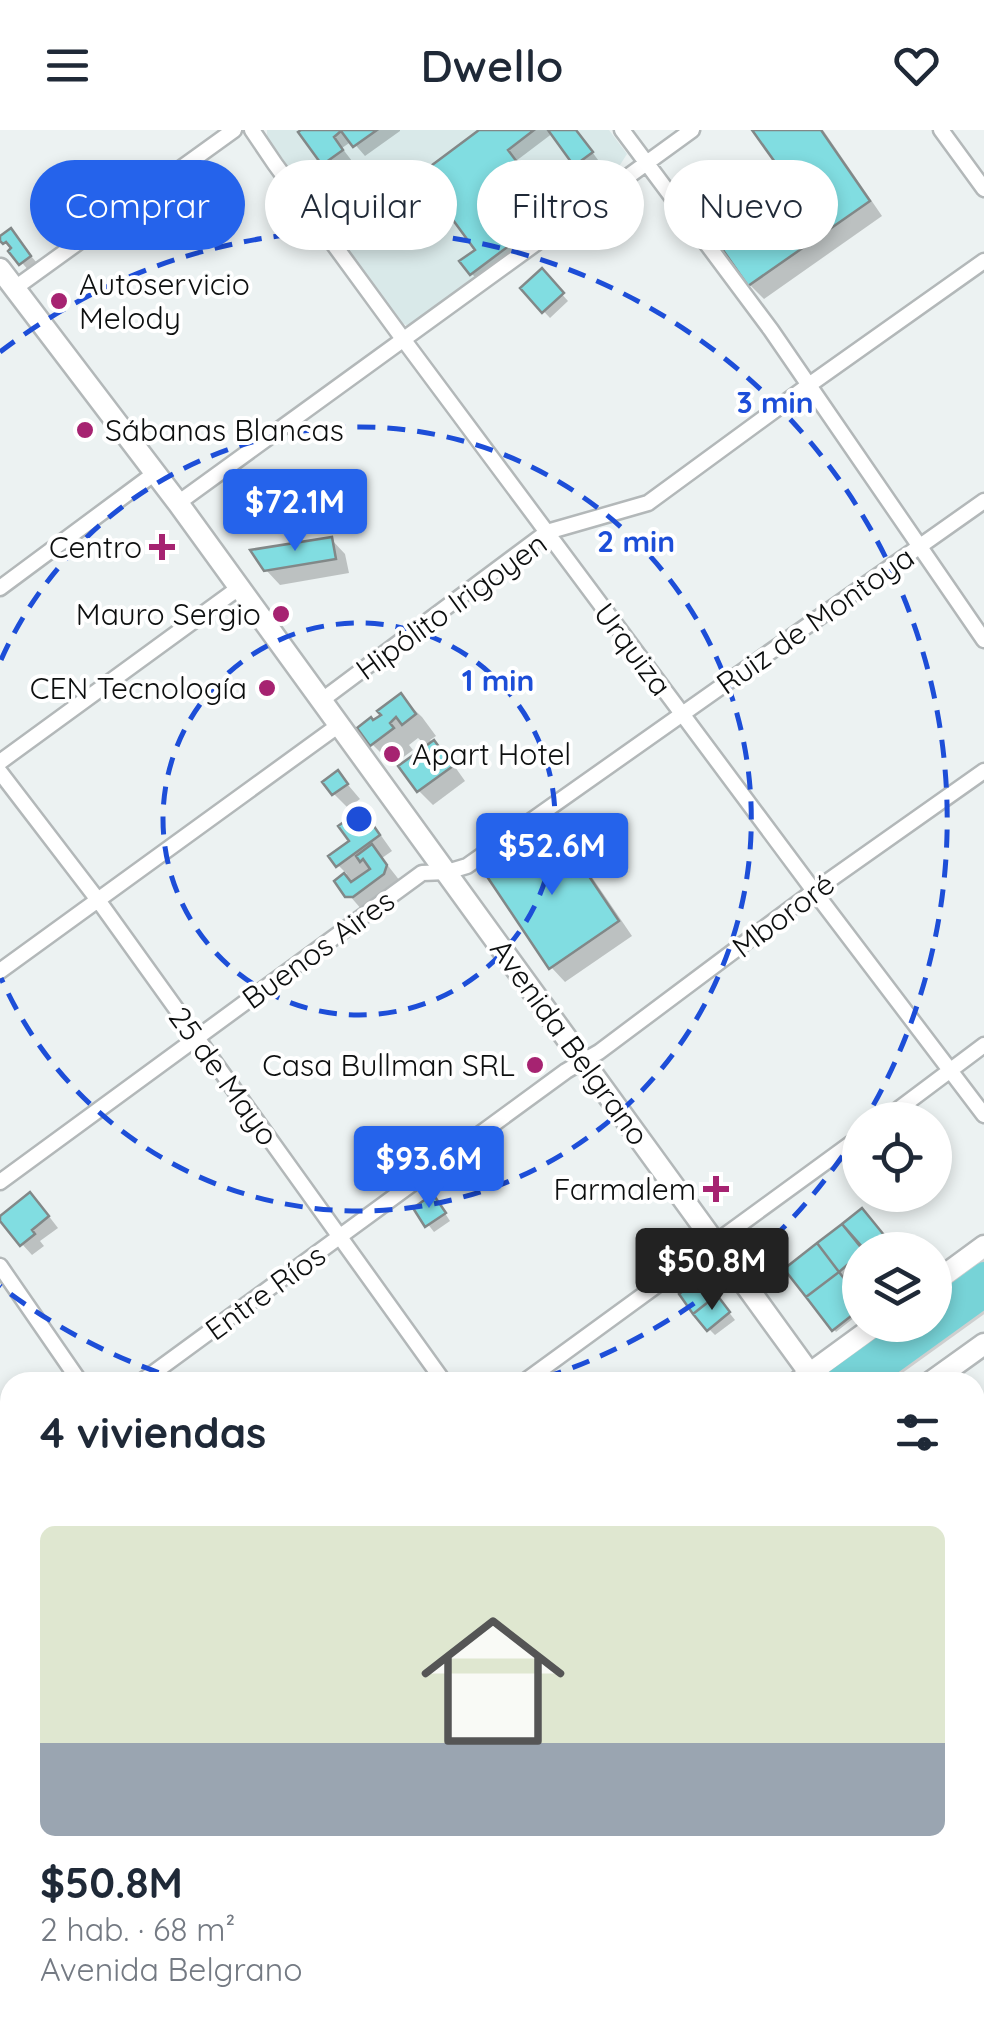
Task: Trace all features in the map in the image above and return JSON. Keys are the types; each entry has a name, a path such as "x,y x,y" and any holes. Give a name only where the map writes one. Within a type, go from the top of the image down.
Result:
{"main road":[{"name":"Avenida Belgrano","path":"0,269 240,587 716,1243 803,1372"},
{"path":"952,1270 984,1246"},
{"path":"952,1297 984,1273"},
{"path":"880,1372 984,1297"},
{"path":"818,1372 855,1342"},
{"path":"848,1372 889,1342"},
{"path":"945,1372 984,1344"}],"street":[{"path":"15,288 234,130"},
{"name":"Urquiza","path":"252,130 403,340 984,1115"},
{"path":"622,130 771,330 984,640"},
{"path":"178,502 692,130"},
{"path":"941,130 984,190"},
{"name":"Hipólito Irigoyen","path":"322,700 547,532 648,503 984,261"},
{"path":"0,588 155,473"},
{"name":"Ruiz de Montoya","path":"447,872 467,866 984,501"},
{"path":"0,762 240,587"},
{"path":"0,972 339,725"},
{"name":"Mbororé","path":"584,1062 984,771"},
{"name":"25 de Mayo","path":"0,772 98,900 437,1372"},
{"name":"Buenos Aires","path":"0,1182 422,873 447,872"},
{"path":"908,1102 984,1046"},
{"name":"Entre Ríos","path":"155,1372 584,1062"},
{"path":"538,1372 842,1150"},
{"path":"0,1266 73,1372"}],"shaded area":[{"path":"267,130 609,130 627,154 623,160 477,160 477,250 512,250 409,326 398,322 346,250 457,250 457,160 281,160 267,140"}],"building":[{"path":"377,130 353,147 341,131 334,137 343,150 329,160 318,160 298,132"},
{"path":"479,130 534,130 508,150 515,160 477,160 477,250 503,250 470,275 459,261 475,250 457,226 457,160 439,160"},
{"path":"548,130 576,130 593,152 582,160 570,160"},
{"path":"752,130 821,130 870,201 838,223 838,160 773,160"},
{"path":"11,228 31,256 19,265 8,251 11,248 0,241 0,236"},
{"path":"723,250 800,250 748,286"},
{"path":"542,268 564,293 542,313 520,288"},
{"path":"332,537 336,559 264,571 250,550"},
{"path":"401,693 416,714 402,725 396,717 390,723 394,728 370,746 357,728 371,717 373,720 381,715 377,711"},
{"path":"434,740 453,766 417,792 398,766"},
{"path":"338,770 348,784 332,795 322,782"},
{"path":"362,809 380,835 336,867 328,856 349,841 338,826"},
{"path":"556,827 619,921 549,969 486,875"},
{"path":"372,844 387,865 384,874 353,897 345,897 334,881 344,873 351,882 370,869 356,856"},
{"path":"30,1192 49,1216 20,1246 0,1216"},
{"path":"433,1194 446,1213 425,1227 413,1208"},
{"path":"857,1212 865,1212 882,1232 849,1232 842,1224"},
{"path":"842,1224 848,1232 842,1232 839,1272 817,1243"},
{"path":"817,1243 839,1272 806,1297 784,1269"},
{"path":"839,1272 842,1323 832,1331 806,1297"},
{"path":"696,1281 706,1282 717,1295 693,1314 679,1294"},
{"path":"717,1295 730,1312 707,1331 693,1314"}],"place":[{"name":"Autoservicio Melody","path":"59,301"},
{"name":"Sábanas Blancas","path":"85,430"},
{"name":"Centro","path":"162,547"},
{"name":"Mauro Sergio","path":"281,614"},
{"name":"CEN Tecnología","path":"267,688"},
{"name":"Apart Hotel","path":"392,754"},
{"name":"Casa Bullman SRL","path":"535,1065"},
{"name":"Farmalem","path":"716,1189"}]}
